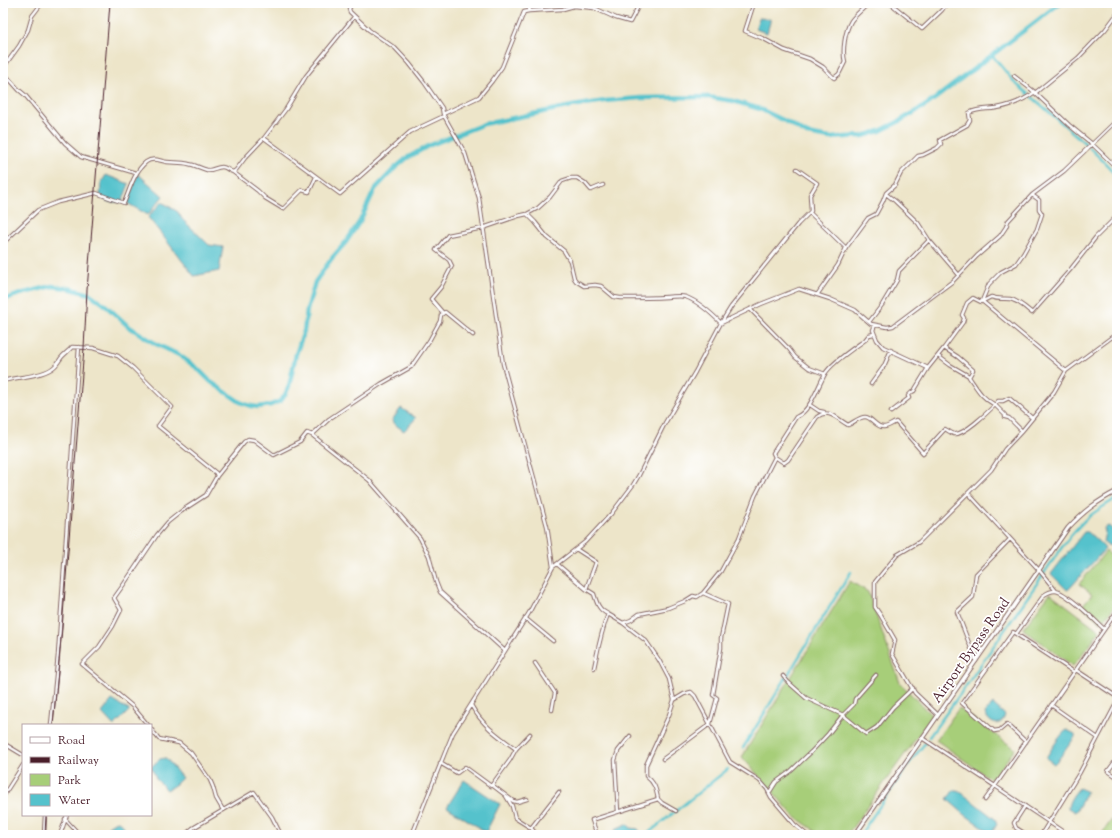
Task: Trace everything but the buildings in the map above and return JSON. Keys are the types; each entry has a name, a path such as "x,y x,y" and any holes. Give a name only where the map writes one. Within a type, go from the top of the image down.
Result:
{"street":[{"path":"3,68 19,46 28,30 32,16 42,3"},
{"path":"352,3 349,9 354,17 369,30 395,48 424,82 442,108 443,115 465,153 479,198 503,364 547,526 553,567"},
{"path":"529,11 530,3"},
{"path":"264,138 340,194 410,132 479,97 502,67 524,12 563,9 574,6 594,8 616,18 630,22 640,3"},
{"path":"754,3 745,31 784,50 810,59 823,67 834,78 839,74 845,62 844,44 851,21 869,3"},
{"path":"890,3 922,29 942,10 947,3"},
{"path":"817,295 838,265 846,248 868,218 876,214 886,193 895,185 902,173 918,156 924,155 937,148 941,144 940,140 967,124 970,120 969,113 976,109 1003,106 1022,99 1035,92 1078,58 1105,30 1117,14"},
{"path":"233,172 264,138 286,108 306,76 354,17"},
{"path":"3,72 25,95 65,143 81,157 136,173"},
{"path":"1014,76 1035,92 1069,126 1117,168"},
{"path":"721,323 750,309 799,289 830,299 855,310 871,324 887,327 893,326 953,282 977,256 1000,236 1008,222 1032,195 1064,171 1117,120"},
{"path":"3,243 38,210 58,202 96,193 124,203 136,173 147,162 155,159 166,162 188,164 210,170 222,167 225,168 233,172 265,198 282,209 302,190 309,192 316,177"},
{"path":"412,835 453,733 525,618 553,567 585,542 611,514 639,475 665,423 731,307 798,224 812,211 810,195 818,183 797,169"},
{"path":"443,314 431,299 441,287 452,266 449,260 437,252 437,249 448,235 483,228 528,214 538,208 550,197 562,181 571,178 577,178 585,183 591,190 603,185"},
{"path":"886,193 918,223 929,240 959,275"},
{"path":"982,301 989,284 1001,272 1016,264 1037,229 1042,214 1039,209 1039,200 1032,195"},
{"path":"810,213 846,248"},
{"path":"528,214 547,237 564,250 570,261 574,278 580,284 584,286 601,286 614,296 620,298 685,297 695,302 721,323"},
{"path":"982,301 991,297 1011,299 1018,302 1032,313 1070,270 1096,237 1117,216"},
{"path":"868,322 882,305 897,280 899,271 929,240"},
{"path":"891,412 909,398 908,396 914,391 928,368 963,322 964,318 962,315 967,303 973,298 981,302 982,301 1066,371"},
{"path":"750,309 795,357 809,368 825,374"},
{"path":"443,314 445,312 473,335"},
{"path":"312,435 335,414 381,384 411,367 429,340 443,314"},
{"path":"875,325 873,330 874,334 883,346 928,368"},
{"path":"623,623 631,620 639,614 668,608 686,601 693,596 697,598 703,593 721,571 739,538 755,496 775,457 773,453 786,432 796,417 800,416 810,405 830,367 865,340 869,335 874,334"},
{"path":"938,715 916,693 892,654 894,640 875,607 875,582 896,555 919,542 992,470 1005,449 1054,392 1066,371 1112,337 1117,340"},
{"path":"3,381 47,372 55,367 72,347 93,348 118,356 133,368 172,406 158,426 216,473 217,476"},
{"path":"51,724 58,655 79,347"},
{"path":"944,348 958,357 973,370 970,377"},
{"path":"871,384 884,366 891,350"},
{"path":"938,356 970,377 982,396 995,405 1005,415 1005,417 1009,418 1022,431"},
{"path":"810,405 819,411 828,413 848,426 858,419 865,417 869,418 879,426 885,427 896,422 923,453 945,429 954,434 969,428 998,401 1003,401 1009,398 1032,418"},
{"path":"775,457 784,463 788,460 817,417 823,413 827,413"},
{"path":"147,724 132,706 82,664 100,647 113,626 121,610 114,598 157,535 168,522 206,495 217,476 248,439 254,440 274,455 300,442 307,433 312,435 369,480 406,520 420,538 429,556 440,592 505,651"},
{"name":"Airport Bypass Road","path":"855,835 1068,528 1079,516 1100,500 1117,491"},
{"path":"968,493 1039,570 1056,591"},
{"path":"976,661 957,612 973,597 976,574 1010,539"},
{"path":"576,549 596,562 586,589"},
{"path":"557,564 594,594 597,605 602,612 623,623 646,641 659,660 669,679 674,700 669,715 646,765 646,776 652,781 658,799 662,803 676,810"},
{"path":"1016,634 1044,595 1048,592 1056,591 1065,594 1104,629"},
{"path":"663,759 710,724 717,698 713,695 721,648 721,638 728,604 703,593"},
{"path":"985,800 1117,611"},
{"path":"594,668 600,637 608,614"},
{"path":"525,618 553,641"},
{"path":"1026,742 1007,724 1000,730 994,731 962,703 1013,632 1117,697"},
{"path":"535,663 555,693 552,710"},
{"path":"769,793 776,782 791,771 828,734 854,704 855,699 876,675"},
{"path":"783,676 806,698 843,715 866,734 877,727 893,707 913,688"},
{"path":"674,700 691,692 695,696 730,762 754,777 767,789 780,808 795,825 807,835"},
{"path":"1041,835 1080,772 1117,702"},
{"path":"471,705 476,714 487,726 516,749"},
{"path":"1051,705 1098,738"},
{"path":"152,730 159,739 179,743 190,753 210,780 214,787 216,798 223,810"},
{"path":"492,785 516,749 530,734"},
{"path":"618,812 615,760 618,751 630,736"},
{"path":"922,738 1068,835"},
{"path":"3,743 22,754"},
{"path":"1117,759 1108,771 1117,777"},
{"path":"440,763 457,773 465,766 513,801 517,802 527,799"},
{"path":"3,797 22,766"},
{"path":"185,835 193,828 254,792 272,817 281,835"},
{"path":"531,828 559,792"},
{"path":"506,796 512,806 515,818 531,828 537,835"},
{"path":"597,835 592,820 658,799"},
{"path":"1025,806 1014,823 1016,828 1027,835"},
{"path":"44,835 45,816"},
{"path":"60,835 66,816"},
{"path":"65,819 79,835"}],"green space":[{"path":"1106,551 1117,560 1117,591 1112,597 1117,601 1117,604 1101,623 1082,606 1092,594 1079,584"},
{"path":"850,581 868,592 900,683 932,716 847,835 821,835 794,816 742,757"},
{"path":"1050,593 1100,631 1073,666 1023,629"},
{"path":"959,708 1015,749 992,780 936,740"},
{"path":"1115,815 1117,816 1117,834 1101,835"}],"water":[{"path":"759,18 770,19 767,33 755,29"},
{"path":"138,174 163,196 148,215 127,203"},
{"path":"106,175 129,184 122,202 109,202 100,197 101,183"},
{"path":"162,202 178,212 182,219 209,245 223,247 219,271 194,276 148,217"},
{"path":"401,408 416,418 404,431 393,423 392,420"},
{"path":"1109,526 1112,529 1117,530 1117,542 1106,545 1103,542 1105,532 1104,528"},
{"path":"1084,532 1088,532 1105,549 1067,590 1051,574"},
{"path":"112,700 129,710 116,724 112,724 102,713"},
{"path":"993,704 1005,715 1003,720 998,724 989,720 985,713"},
{"path":"1067,730 1075,734 1075,737 1054,764 1046,758 1059,738"},
{"path":"166,758 182,778 167,790 157,780 152,769 152,766 160,759"},
{"path":"464,780 500,804 486,832 447,807"},
{"path":"1079,788 1087,792 1075,812 1068,808 1071,800"},
{"path":"954,790 958,790 995,819 997,824 993,831 989,832 964,814 947,799"},
{"path":"118,821 125,829 125,833 122,835 113,835 108,826"},
{"path":"627,824 631,828 638,829 642,835 616,835 615,829"}],"waterway":[{"path":"3,300 52,286 68,288 90,294 104,304 128,326 156,344 179,355 197,368 211,382 240,402 258,407 271,405 280,401 285,395 289,386 296,354 304,331 307,310 315,282 332,258 346,242 360,221 375,189 407,158 428,146 484,124 572,106 640,98 708,97 733,101 760,109 807,134 830,138 863,136 880,131 928,104 1060,3"},
{"path":"992,55 1014,82 1028,94"},
{"path":"1032,97 1087,145"},
{"path":"1090,148 1109,167 1117,178"},
{"path":"929,737 1068,539 1088,518 1117,498"},
{"path":"743,748 851,572"},
{"path":"860,835 925,743"},
{"path":"646,835 728,769"}],"railway":[{"path":"53,724 62,628 110,3"},
{"path":"45,835 46,816"}]}
